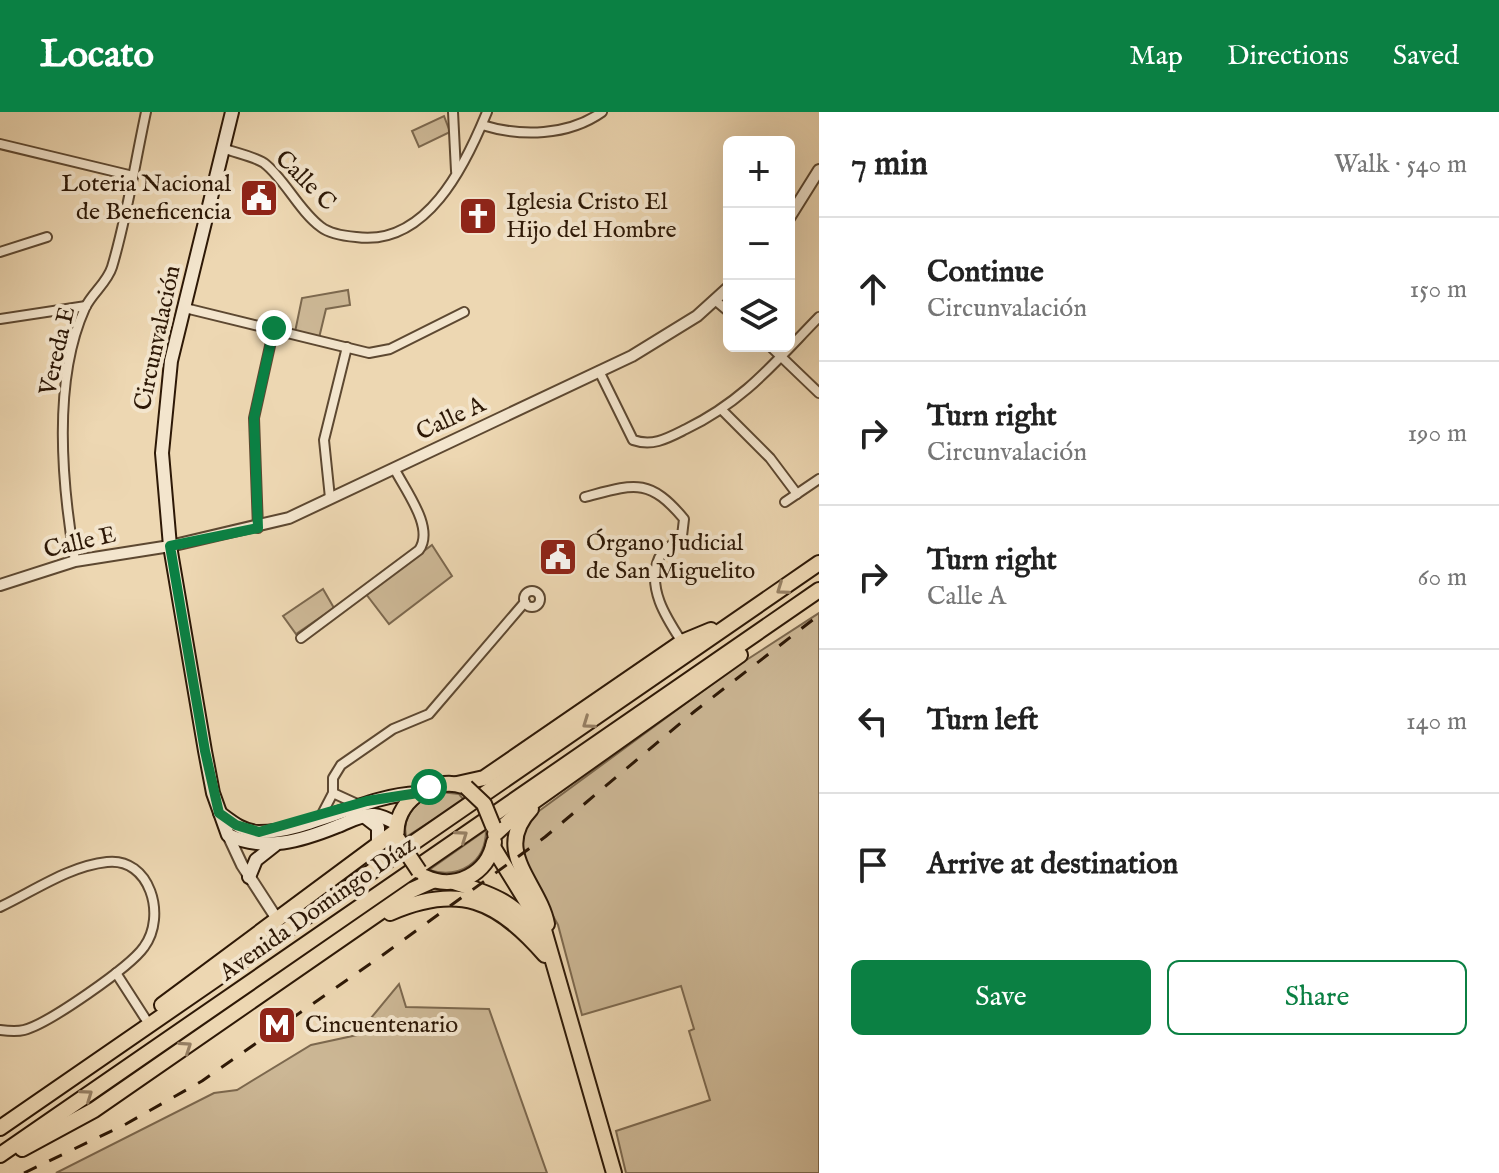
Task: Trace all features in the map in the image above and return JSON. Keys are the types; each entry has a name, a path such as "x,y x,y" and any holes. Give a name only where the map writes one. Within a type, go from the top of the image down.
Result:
{"main road":[{"name":"Circunvalación","path":"228,835 219,813 205,751 170,546 163,486 163,419 185,308 232,112"},
{"name":"Avenida Domingo Díaz","path":"0,1128 819,563"},
{"name":"Avenida Domingo Díaz","path":"0,1158 819,590"},
{"path":"454,882 479,870 494,836 756,643 800,603"},
{"path":"219,813 236,825 259,832 321,816 360,810 440,784 461,786 484,778 682,642 744,615"},
{"path":"461,786 484,804 494,836 537,917 614,1173"},
{"path":"0,1128 397,831 404,809 418,793"},
{"path":"542,798 518,827 515,844 517,862 545,911 549,958"},
{"path":"360,810 378,827 378,845"},
{"path":"228,835 254,845 275,845 315,836 360,810 378,815 397,831 419,871 432,881"},
{"path":"249,877 256,860 275,845"},
{"path":"0,1158 94,1110 412,890 432,881 454,882 488,894 518,910 532,926 549,958"},
{"path":"364,925 429,898 461,898 478,902 507,917 549,958"}],"street":[{"name":"Vereda E","path":"75,561 65,503 62,440 68,376 86,306 112,267 146,112"},
{"path":"453,112 456,172"},
{"name":"Calle C","path":"223,148 264,163 322,228 362,238 396,233 414,224 444,193 487,112"},
{"path":"482,125 503,132 539,133 585,123 602,112"},
{"path":"0,144 133,176"},
{"path":"795,208 819,170"},
{"path":"0,252 47,237"},
{"name":"Calle A","path":"170,546 258,528 289,518 669,336 723,293"},
{"path":"716,301 723,307"},
{"path":"0,319 86,306"},
{"path":"185,308 369,353 390,349 464,312"},
{"path":"599,371 628,434 639,442 660,442 723,411 773,368 819,317"},
{"path":"258,528 254,418 274,328"},
{"path":"330,498 323,456 324,440 347,347"},
{"path":"777,352 819,393"},
{"path":"723,411 770,458 797,494"},
{"path":"301,638 425,543 424,527 394,468"},
{"path":"785,502 819,479"},
{"path":"585,497 628,486 642,486 662,495 684,519 682,536 662,554 657,571 659,606 682,642"},
{"name":"Calle E","path":"0,585 75,561 170,546"},
{"path":"321,816 333,793 333,778 341,765 393,729 429,714 525,602"},
{"path":"333,793 360,810"},
{"name":"Circunvalación","path":"228,835 249,877 277,919"},
{"path":"0,907 78,869 108,861 126,863 143,875 151,891 153,929 145,947 116,973 36,1025 13,1032 0,1030"},
{"path":"116,973 145,1018"}],"shaded area":[{"path":"444,116 450,132 419,147 412,131"},
{"path":"348,290 350,305 326,309 319,338 295,332 302,298"},
{"path":"432,545 452,576 389,624 366,594"},
{"path":"323,589 334,608 296,634 283,616"},
{"path":"819,613 819,1173 626,1173 616,1131 710,1100 689,1031 694,1029 681,986 582,1015 558,925 519,855 524,822 734,668"},
{"path":"440,792 459,794 464,800 406,837 409,814 426,798"},
{"path":"486,830 481,851 469,866 451,872 429,870"},
{"path":"399,984 406,1007 489,1009 547,1173 56,1173 214,1093 237,1090 311,1045 357,1035"}],"railway":[{"path":"24,1173 126,1124 202,1081 380,957 545,837 695,711 819,615"}],"place":[{"name":"Loteria Nacional de Beneficencia","path":"259,198"},
{"name":"Iglesia Cristo El Hijo del Hombre","path":"478,216"},
{"name":"Órgano Judicial de San Miguelito","path":"558,557"},
{"name":"Cincuentenario","path":"277,1025"}],"route":[{"path":"274,328 254,418 258,528 170,546 205,751 219,813 236,825 259,832 279,829 367,801 418,793 429,787"}]}
